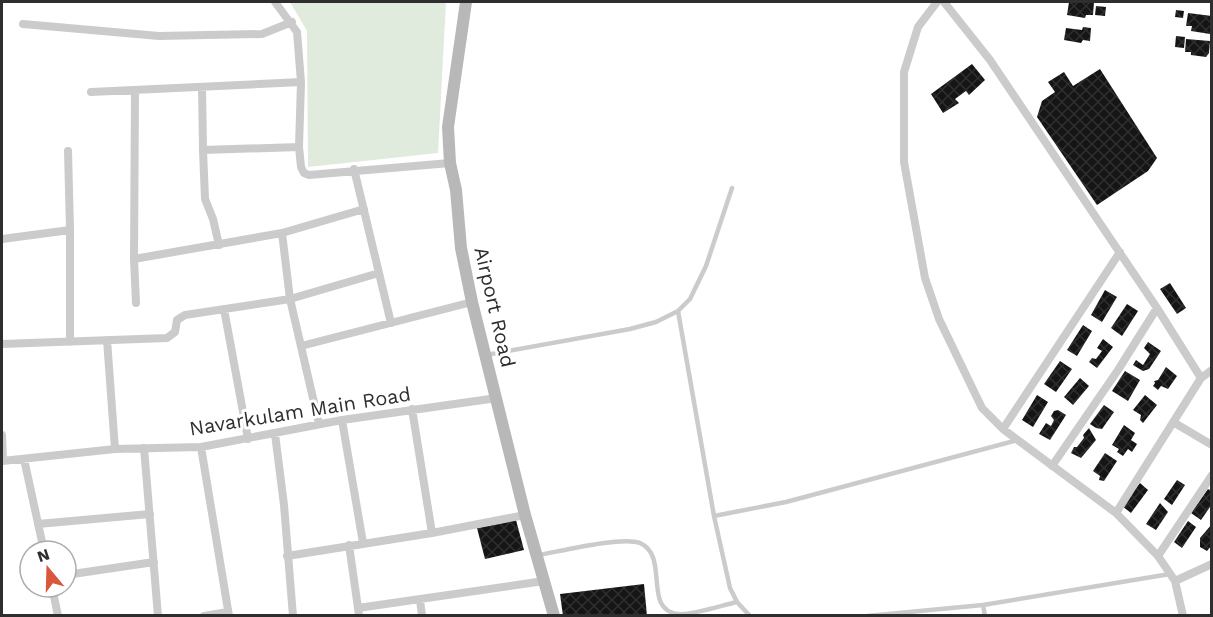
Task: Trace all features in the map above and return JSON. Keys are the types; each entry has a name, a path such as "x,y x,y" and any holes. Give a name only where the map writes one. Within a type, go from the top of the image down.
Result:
{"street":[{"name":"Airport Road","path":"466,2 448,127 461,248 472,302 525,515 554,615"},
{"path":"937,2 918,27 904,72 903,162 925,278 939,319 982,408 1018,441 1116,513 1158,556 1173,578 1183,615"},
{"path":"944,2 990,60 1120,252 1201,378"},
{"path":"276,4 292,22 297,32 301,82 299,147 301,167 304,173 309,175 354,169 450,162"},
{"path":"23,24 159,36 262,34 292,22"},
{"path":"91,92 301,82"},
{"path":"202,87 205,199 213,219 219,245"},
{"path":"135,90 136,303"},
{"path":"203,150 299,147"},
{"path":"68,151 70,342"},
{"path":"354,169 391,323"},
{"path":"134,259 282,233 364,209"},
{"path":"2,239 70,230"},
{"path":"282,233 291,299 319,424"},
{"path":"1003,429 1120,252"},
{"path":"2,344 167,338 175,333 177,320 185,315 291,299 380,273"},
{"path":"302,346 472,302"},
{"path":"1052,466 1118,370 1157,308"},
{"path":"224,309 248,439"},
{"path":"107,340 115,449"},
{"path":"1116,513 1201,378 1212,370"},
{"name":"Navarkulam Main Road","path":"2,461 115,449 201,447 342,420 497,398"},
{"path":"412,409 432,533"},
{"path":"342,420 363,543"},
{"path":"1173,422 1212,444"},
{"path":"275,434 284,505 293,615"},
{"path":"2,435 2,461"},
{"path":"201,447 228,614 204,615"},
{"path":"144,448 158,615"},
{"path":"24,459 41,539"},
{"path":"1158,556 1212,475"},
{"path":"38,524 150,514"},
{"path":"287,556 432,533 525,515"},
{"path":"349,545 358,612 544,581"},
{"path":"78,573 154,562"},
{"path":"1173,578 1210,566"},
{"path":"55,599 58,615"},
{"path":"420,600 422,615"}],"lane":[{"path":"486,354 630,329 656,322 678,311 690,299 706,266 732,188"},
{"path":"678,311 714,516 730,588 737,602 750,615"},
{"path":"714,516 786,502 1018,441"},
{"path":"536,555 624,541 639,543 650,550 656,567 660,605 668,612 680,615 737,602"},
{"path":"867,615 903,614 983,605 1173,578"},
{"path":"983,605 985,615"}],"green space":[{"path":"290,2 446,2 438,153 308,167 307,31"}],"building":[{"path":"1069,2 1094,2 1093,15 1086,15 1085,18 1067,15"},
{"path":"1096,6 1106,7 1105,16 1095,15"},
{"path":"1176,10 1184,11 1183,18 1175,17"},
{"path":"1188,13 1212,16 1210,34 1191,31 1192,26 1186,26"},
{"path":"1083,27 1091,28 1090,41 1083,40 1081,43 1064,40 1066,28 1082,30"},
{"path":"1176,36 1185,37 1184,48 1175,47"},
{"path":"1186,39 1210,41 1209,53 1206,57 1185,52"},
{"path":"972,64 985,80 969,95 966,91 955,99 959,103 943,113 931,94"},
{"path":"1100,69 1157,158 1148,171 1097,205 1037,117 1042,101 1055,92 1048,82 1064,72 1073,86"},
{"path":"1170,283 1186,308 1177,314 1160,289"},
{"path":"1105,290 1117,297 1102,322 1091,315"},
{"path":"1127,304 1138,311 1122,336 1111,328"},
{"path":"1083,325 1092,331 1077,356 1067,350"},
{"path":"1103,339 1113,347 1097,368 1089,362 1092,358 1096,359 1102,351 1097,348"},
{"path":"1148,342 1161,351 1149,369 1143,371 1133,365 1136,360 1143,365 1150,354 1144,348"},
{"path":"1060,361 1072,369 1056,392 1044,384"},
{"path":"1166,367 1177,376 1168,389 1161,386 1158,390 1153,386 1154,381 1158,380"},
{"path":"1125,371 1140,380 1128,401 1112,391"},
{"path":"1080,378 1089,386 1073,405 1064,397"},
{"path":"1037,395 1048,402 1033,427 1022,420"},
{"path":"1145,395 1157,405 1143,423 1140,420 1141,415 1133,410"},
{"path":"1104,405 1114,412 1102,429 1096,428 1090,424"},
{"path":"1058,410 1066,415 1050,440 1039,434 1046,423 1051,426 1054,420 1051,416 1054,411"},
{"path":"1124,425 1135,433 1131,440 1137,444 1132,452 1128,449 1123,456 1117,452 1119,449 1112,445"},
{"path":"1089,428 1096,440 1081,458 1071,453"},
{"path":"1105,453 1117,461 1104,481 1099,480 1100,476 1093,471"},
{"path":"1177,480 1185,485 1172,505 1164,499"},
{"path":"1140,483 1148,490 1131,513 1122,506"},
{"path":"1208,489 1212,491 1212,504 1201,520 1191,513"},
{"path":"1160,503 1168,512 1156,530 1146,524"},
{"path":"516,520 524,550 485,559 477,528"},
{"path":"1188,521 1196,527 1182,548 1174,542"},
{"path":"1212,524 1212,545 1207,551 1200,547 1200,538"},
{"path":"644,584 647,616 621,616 620,614 563,616 560,594"}]}
